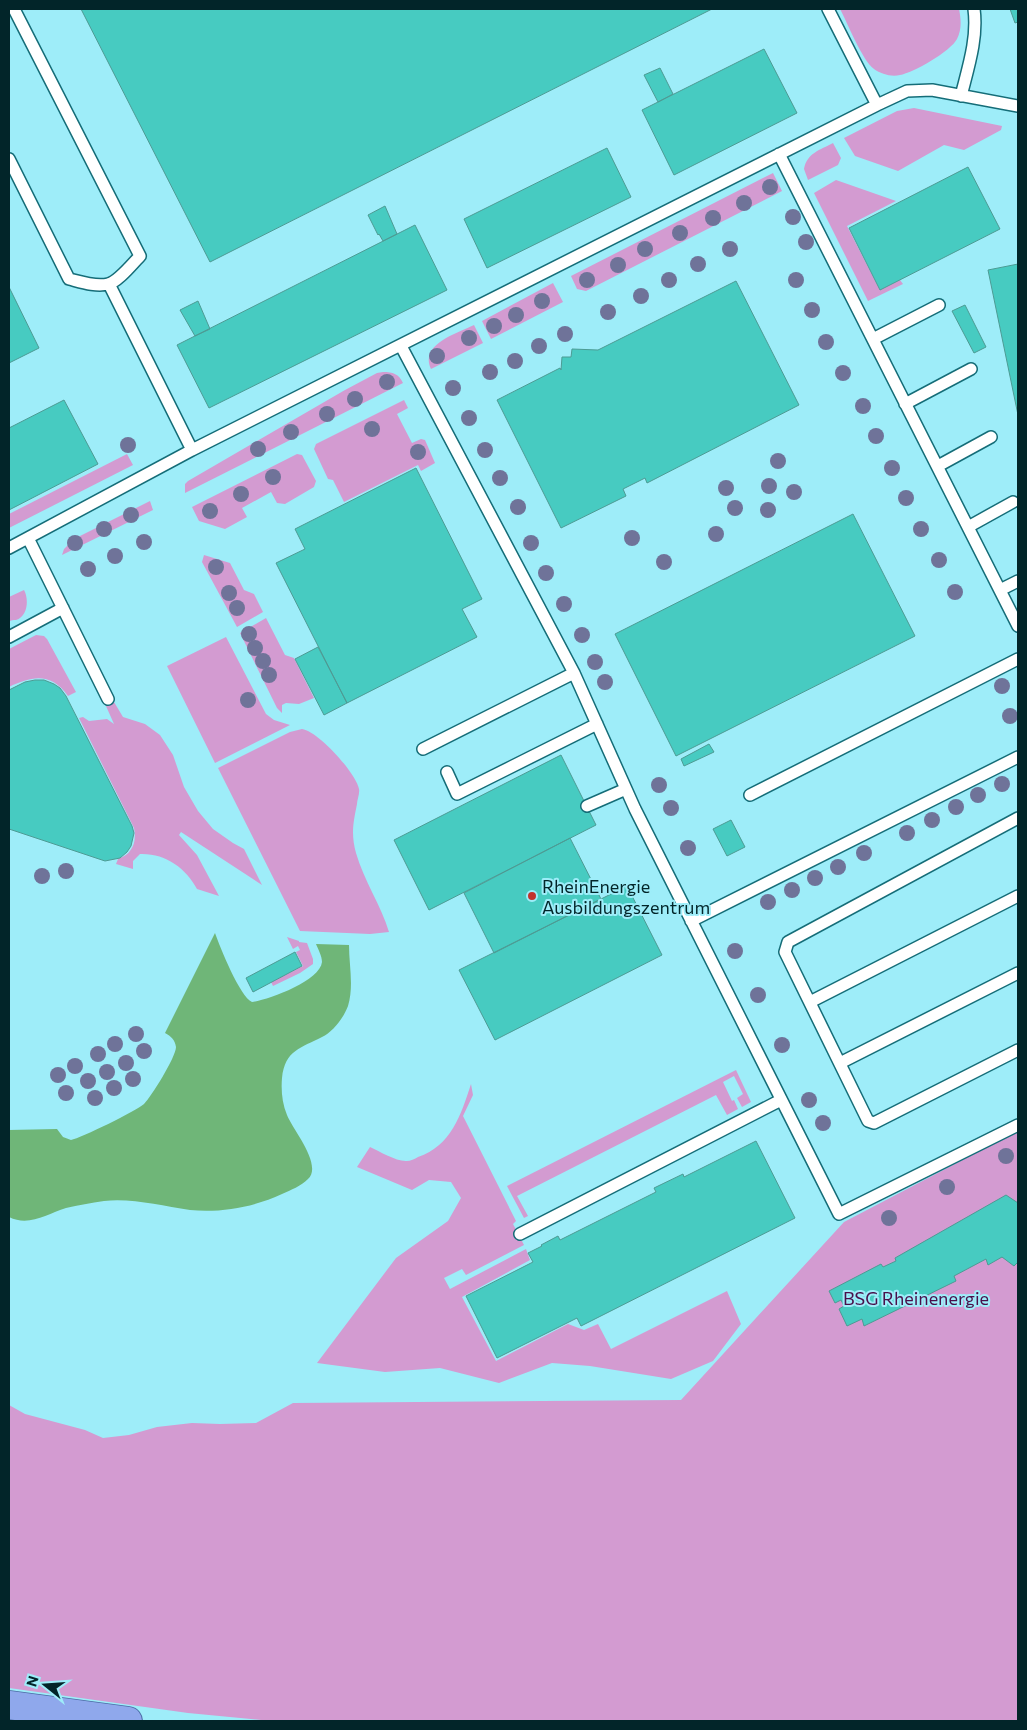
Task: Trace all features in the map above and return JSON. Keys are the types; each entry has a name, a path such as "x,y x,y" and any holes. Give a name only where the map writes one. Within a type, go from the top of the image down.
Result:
{"highway":[{"path":"9,1705 128,1721"},
{"path":"70,1721 100,1717"}],"lane":[{"path":"9,159 69,280 87,284 109,284 122,275 140,256 14,9"},
{"path":"828,9 876,105"},
{"path":"961,96 972,55 974,9"},
{"path":"9,548 192,450 907,91 932,90 1018,106"},
{"path":"779,154 1018,626"},
{"path":"109,284 192,450"},
{"path":"873,339 940,305"},
{"path":"401,346 574,674 626,788 839,1214 1018,1125"},
{"path":"905,404 971,369"},
{"path":"938,466 991,437"},
{"path":"968,527 1013,502"},
{"path":"28,538 108,699"},
{"path":"1000,590 1018,580"},
{"path":"9,637 63,608"},
{"path":"750,795 1018,659"},
{"path":"422,749 574,674"},
{"path":"447,772 457,794 597,724"},
{"path":"692,921 1018,757"},
{"path":"587,806 626,788"},
{"path":"1018,818 788,942 786,952 868,1121 874,1123 1018,1050"},
{"path":"810,1002 1018,896"},
{"path":"840,1063 1018,973"},
{"path":"520,1234 781,1100"}],"green space":[{"path":"840,9 959,9 961,20 959,35 953,44 940,55 922,66 897,76 883,74 874,69 865,58"},
{"path":"914,108 1002,126 1001,130 964,150 944,145 898,171 855,156 844,138 897,111"},
{"path":"833,143 841,158 838,165 808,180 804,169 808,159"},
{"path":"773,173 782,191 586,291 577,289 571,276"},
{"path":"836,180 896,201 847,226 880,290 900,280 903,284 868,301 814,193"},
{"path":"553,283 563,302 491,339 482,321"},
{"path":"474,325 483,343 431,369 430,353 435,346 450,336"},
{"path":"377,373 395,374 400,377 403,383 185,493 185,484 188,481 345,390"},
{"path":"404,400 408,408 397,414 412,443 421,439 425,440 435,463 421,471 418,465 344,502 333,480 328,479 314,449 316,444"},
{"path":"127,454 133,465 9,528 9,514"},
{"path":"297,454 302,455 316,481 314,487 285,504 277,503 271,492 242,508 247,517 225,529 199,521 192,507"},
{"path":"150,501 153,510 62,555 64,549 74,539"},
{"path":"204,555 230,563 244,590 254,594 263,612 237,627 202,562"},
{"path":"24,590 27,598 25,611 20,618 9,622 9,597"},
{"path":"266,618 285,655 294,658 314,698 299,704 286,703 282,705 282,713 277,708 240,633"},
{"path":"36,635 44,636 47,639 76,692 68,696 55,683 41,678 26,680 9,687 9,649"},
{"path":"226,637 266,714 274,720 290,725 215,763 167,666"},
{"path":"114,702 123,717 145,724 160,735 173,755 184,787 198,811 213,829 244,849 262,885 181,832 179,835 197,855 219,896 197,889 181,868 158,856 140,854 133,861 133,869 116,864 118,859 130,851 134,843 134,828 79,718 83,717 89,721 107,719 114,724 106,706"},
{"path":"302,729 309,731 326,745 344,764 356,782 359,791 354,817 354,846 363,873 382,912 389,932 370,934 300,931 218,768 290,732"},
{"path":"287,937 307,943 313,964 300,973 273,986 271,982 303,966 296,952 300,950 298,946 293,949"},
{"path":"736,1070 751,1102 742,1107 737,1098 743,1094 734,1076 723,1082 738,1109 727,1115 716,1095 517,1196 528,1216 524,1218 507,1186"},
{"path":"471,1084 473,1095 463,1116 516,1221 513,1224 524,1245 466,1275 462,1269 444,1278 450,1289 526,1249 530,1260 462,1297 496,1361 568,1324 584,1330 598,1324 611,1349 727,1291 741,1324 713,1361 671,1379 590,1366 552,1363 499,1383 440,1368 385,1372 317,1363 396,1258 448,1221 461,1198 451,1182 429,1180 412,1190 357,1167 370,1147 393,1158 407,1161 429,1152 439,1145 447,1137 459,1118"},
{"name":"BSG Rheinenergie","path":"1018,1131 1018,1721 271,1721 188,1713 9,1688 9,1405 25,1414 85,1430 103,1438 129,1435 157,1427 192,1423 256,1423 293,1403 681,1400 844,1222"}],"shaded area":[{"path":"215,933 236,982 252,1002 281,993 312,976 319,969 322,962 316,944 349,945 351,991 346,1010 338,1024 330,1032 301,1047 290,1056 282,1078 282,1096 285,1110 310,1157 312,1173 308,1179 296,1188 271,1199 249,1206 225,1210 190,1210 136,1201 115,1200 66,1208 38,1219 24,1221 9,1217 9,1130 57,1129 63,1137 71,1140 108,1124 144,1104 168,1068 175,1052 176,1047 172,1038 165,1033"}],"building":[{"path":"81,9 712,9 210,262"},
{"path":"1010,9 1018,9 1018,22 1015,23"},
{"path":"764,49 797,113 674,175 642,110"},
{"path":"660,68 673,94 658,102 644,75"},
{"path":"607,148 631,197 487,268 464,219"},
{"path":"968,167 1000,229 880,290 849,228"},
{"path":"385,206 397,234 383,241 368,215"},
{"path":"415,225 447,290 209,408 177,345"},
{"path":"1018,264 1018,415 988,270"},
{"path":"736,281 799,405 647,483 645,478 623,489 626,496 561,528 497,400 560,368 561,370 562,357 571,357 572,349 598,350"},
{"path":"9,287 39,348 9,363"},
{"path":"198,301 210,329 195,336 180,310"},
{"path":"965,305 986,347 974,353 952,311"},
{"path":"64,400 98,464 9,510 9,428"},
{"path":"416,468 482,599 462,609 477,637 347,703 276,563 305,549 295,529"},
{"path":"853,514 915,636 676,756 615,634"},
{"path":"318,647 347,703 324,715 295,659"},
{"path":"44,680 54,684 66,696 132,826 134,833 131,846 120,858 105,861 9,829 9,690 25,682"},
{"path":"709,744 714,752 684,766 681,759"},
{"path":"561,755 596,825 429,910 394,840"},
{"path":"731,820 745,847 727,856 713,829"},
{"name":"RheinEnergie Ausbildungszentrum","path":"570,838 601,899 494,953 464,893"},
{"path":"627,886 662,955 495,1040 459,970"},
{"path":"295,952 302,966 253,992 246,978"},
{"path":"756,1141 795,1218 581,1326 577,1318 497,1358 466,1296 533,1262 528,1253 541,1245 558,1236 560,1240 656,1192 654,1188 683,1174 684,1177"},
{"path":"1006,1195 1018,1203 1018,1262 1014,1266 1002,1257 988,1265 986,1259 954,1276 956,1281 864,1326 862,1319 847,1326 839,1309 844,1306 841,1300 835,1303 829,1291 881,1264 883,1267 896,1261 895,1258"}],"place":[{"name":"RheinEnergie Ausbildungszentrum","path":"532,896"}]}
